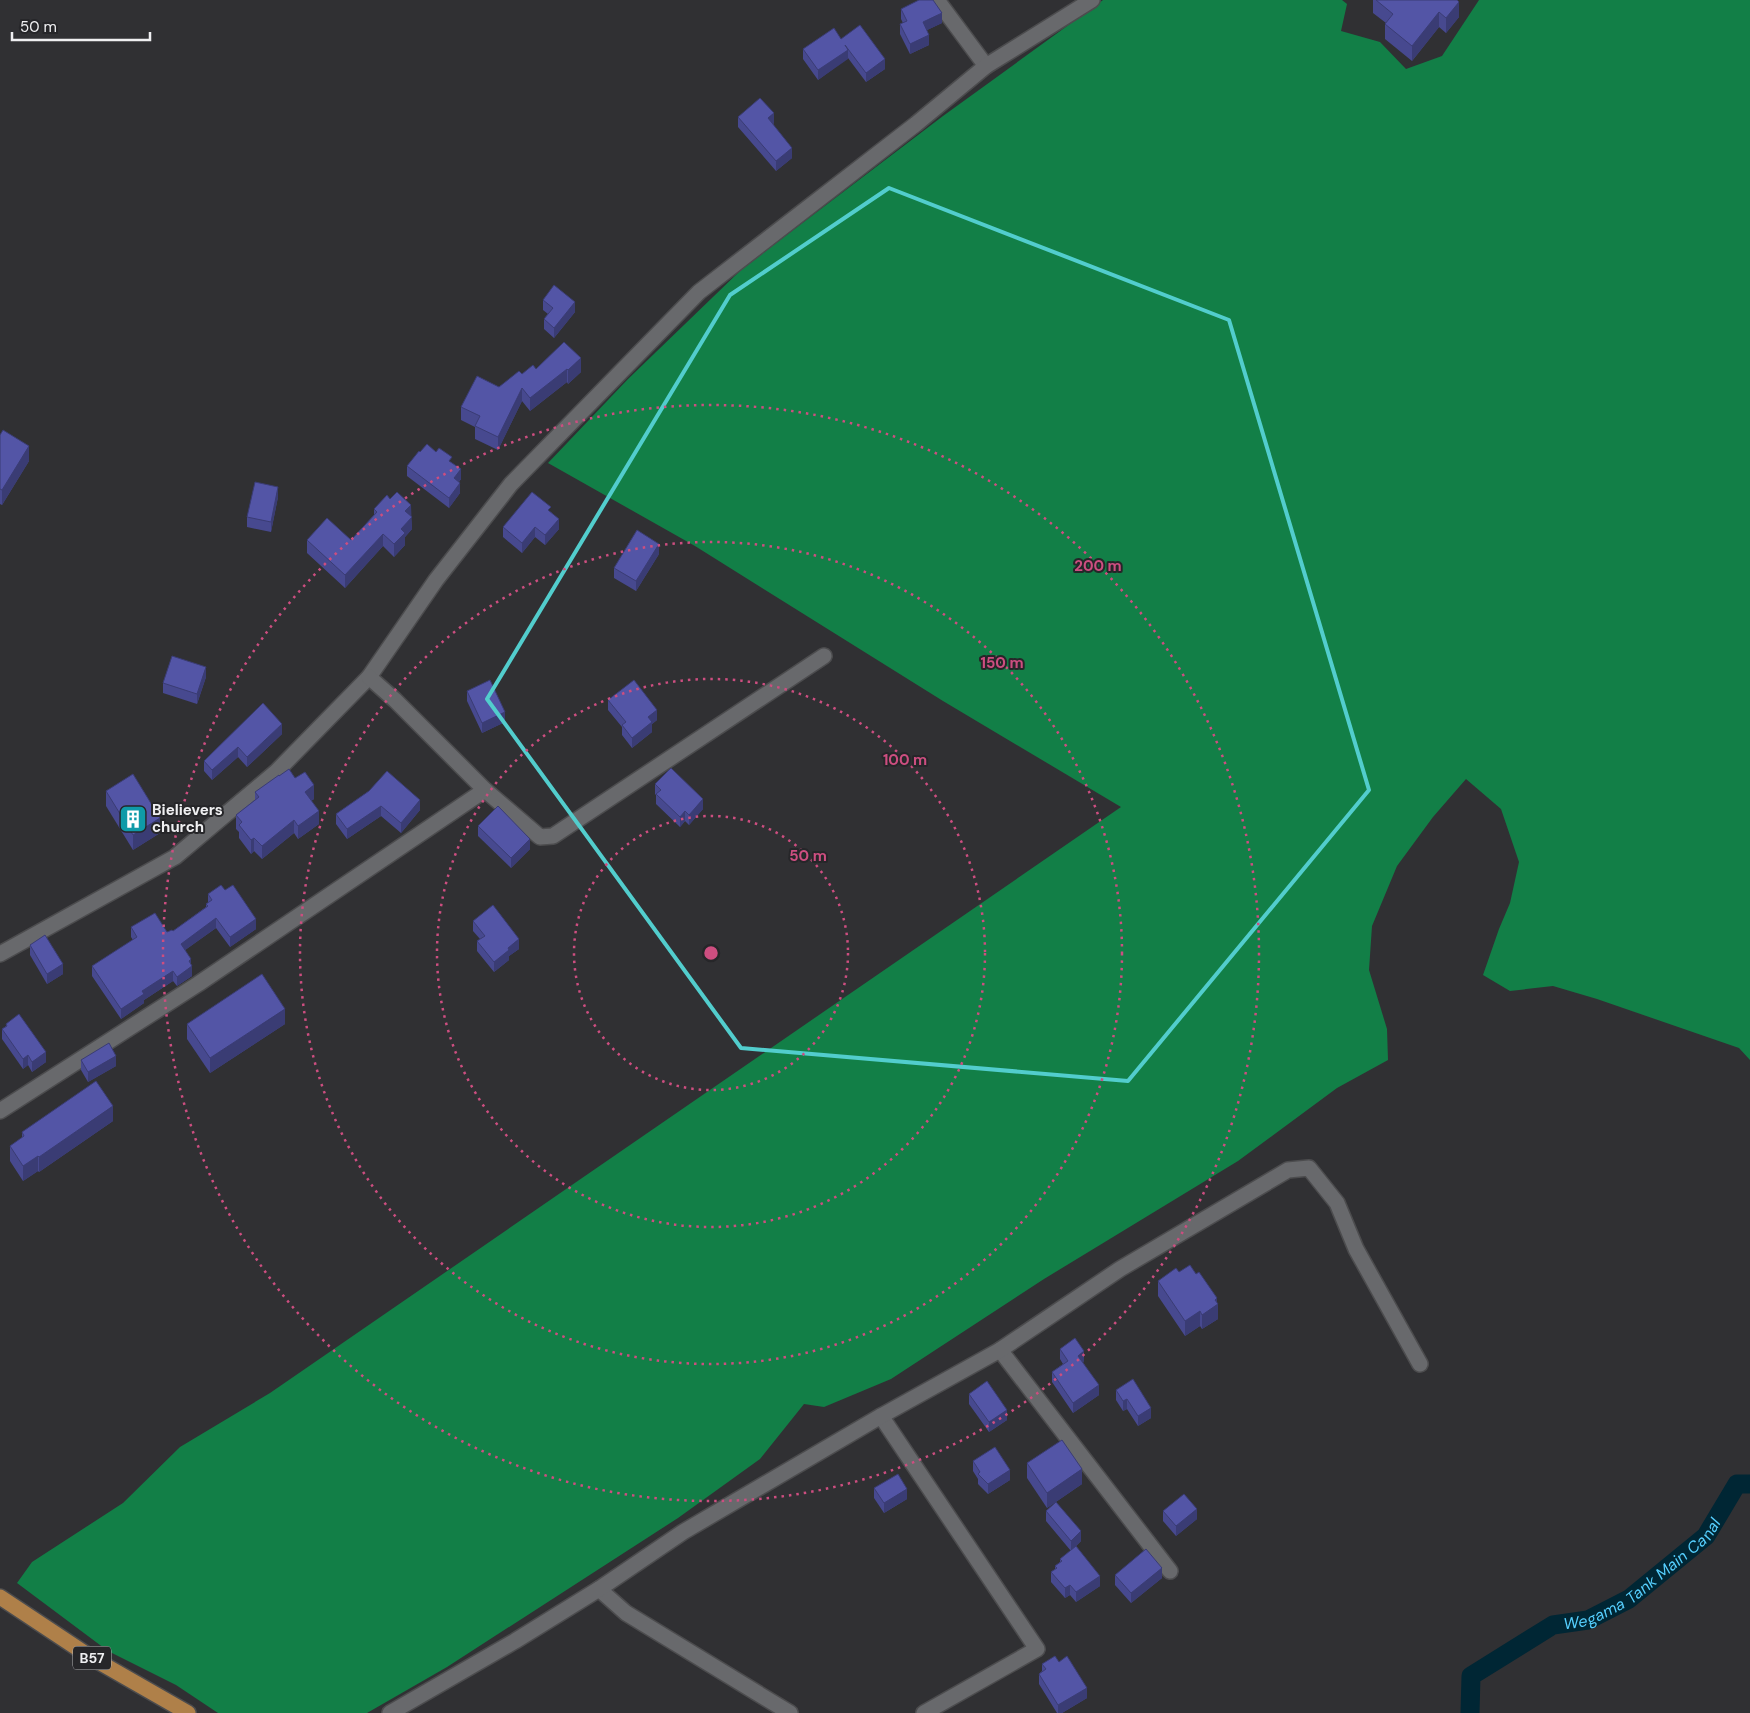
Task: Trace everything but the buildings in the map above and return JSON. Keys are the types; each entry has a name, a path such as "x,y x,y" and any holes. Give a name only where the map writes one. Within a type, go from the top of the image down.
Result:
{"main road":[{"name":"B57","path":"0,1597 92,1658 188,1713"}],"street":[{"path":"937,0 986,66"},
{"path":"0,954 175,857 276,772 369,677 436,580 511,484 698,292 916,124 986,66 1092,0"},
{"path":"369,677 395,700 486,790 540,837 553,836 824,656"},
{"path":"0,1111 198,984 486,790"},
{"path":"390,1713 515,1641 599,1589 683,1532 881,1416 1000,1350 1120,1269 1288,1170 1309,1168 1337,1203 1356,1249 1420,1364"},
{"path":"1000,1350 1170,1571"},
{"path":"881,1416 1036,1649 924,1713"},
{"path":"599,1589 626,1613 790,1713"}],"highlighted area":[{"path":"889,188 1229,320 1369,790 1128,1081 741,1048 487,699 730,295"}],"green space":[{"path":"1103,0 1342,0 1347,4 1341,31 1380,42 1406,69 1442,56 1479,0 1750,0 1750,1060 1739,1048 1597,999 1553,986 1510,991 1483,975 1510,903 1519,862 1501,809 1466,779 1433,817 1397,866 1372,926 1369,970 1387,1029 1388,1060 1337,1088 1238,1161 1044,1279 891,1379 824,1407 804,1404 760,1459 678,1518 447,1667 367,1713 218,1713 176,1685 108,1651 17,1583 32,1562 123,1503 180,1447 270,1393 1121,807 943,701 695,546 548,463 628,379 742,269 943,116"}],"waterway":[{"name":"Wegama Tank Main Canal","path":"1470,1713 1471,1676 1553,1625 1588,1620 1629,1599 1706,1536 1737,1484 1750,1484"}],"place":[{"name":"Bielievers church","path":"133,819"}]}
